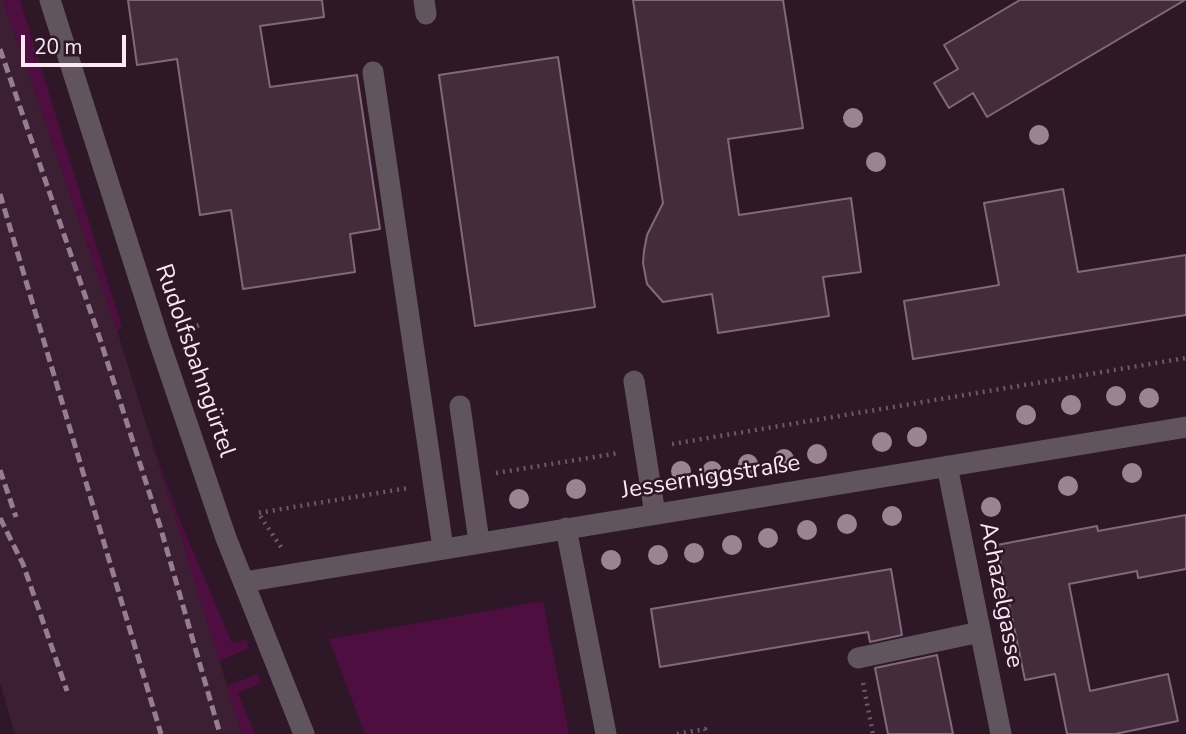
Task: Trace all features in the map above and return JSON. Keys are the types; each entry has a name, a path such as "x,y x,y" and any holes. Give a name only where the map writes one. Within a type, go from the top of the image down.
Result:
{"street":[{"name":"Rudolfsbahngürtel","path":"50,0 159,341 226,538 304,734"},
{"path":"373,72 443,548"},
{"path":"634,381 655,514"},
{"path":"460,406 479,542"},
{"name":"Jesserniggstraße","path":"244,582 1186,427"},
{"name":"Achazelgasse","path":"947,466 1001,734"},
{"path":"566,528 606,734"},
{"path":"858,658 981,632"}],"path":[{"path":"178,333 199,325"},
{"path":"470,477 1186,358"},
{"path":"298,572 258,513 433,483"},
{"path":"858,658 873,734"},
{"path":"677,734 705,729 706,734"}],"shaded area":[{"path":"0,0 3,0 117,330 242,734 15,734 0,683"},
{"path":"3,0 20,0 122,328 117,330"},
{"path":"153,445 180,521 232,643 246,640 249,648 219,661"},
{"path":"543,601 569,734 365,734 329,639"},
{"path":"258,674 261,683 238,693 255,734 242,734 227,686"}],"building":[{"path":"128,0 322,0 324,17 260,26 270,87 357,75 380,229 350,234 355,272 243,289 231,210 200,215 177,59 137,65"},
{"path":"633,0 783,0 803,128 728,139 733,175 739,215 851,198 861,272 823,277 829,316 718,333 712,294 663,302 647,284 643,263 647,235 663,203"},
{"path":"1020,0 1185,0 987,117 973,93 949,108 934,83 958,69 944,45"},
{"path":"558,57 595,307 475,326 439,75"},
{"path":"1063,189 1078,272 1186,255 1186,315 913,359 904,301 999,285 984,203"},
{"path":"1186,515 1186,569 1138,578 1137,571 1069,584 1090,691 1168,674 1178,721 1115,734 1067,734 1055,674 1025,680 997,545 1097,526 1098,531"},
{"path":"891,569 902,635 870,642 868,632 660,667 651,609"},
{"path":"937,655 953,734 888,734 875,668"}],"railway":[{"path":"0,49 100,339 160,526 220,734"},
{"path":"0,194 161,734"},
{"path":"0,470 16,517"},
{"path":"0,518 23,564 67,691"}]}
